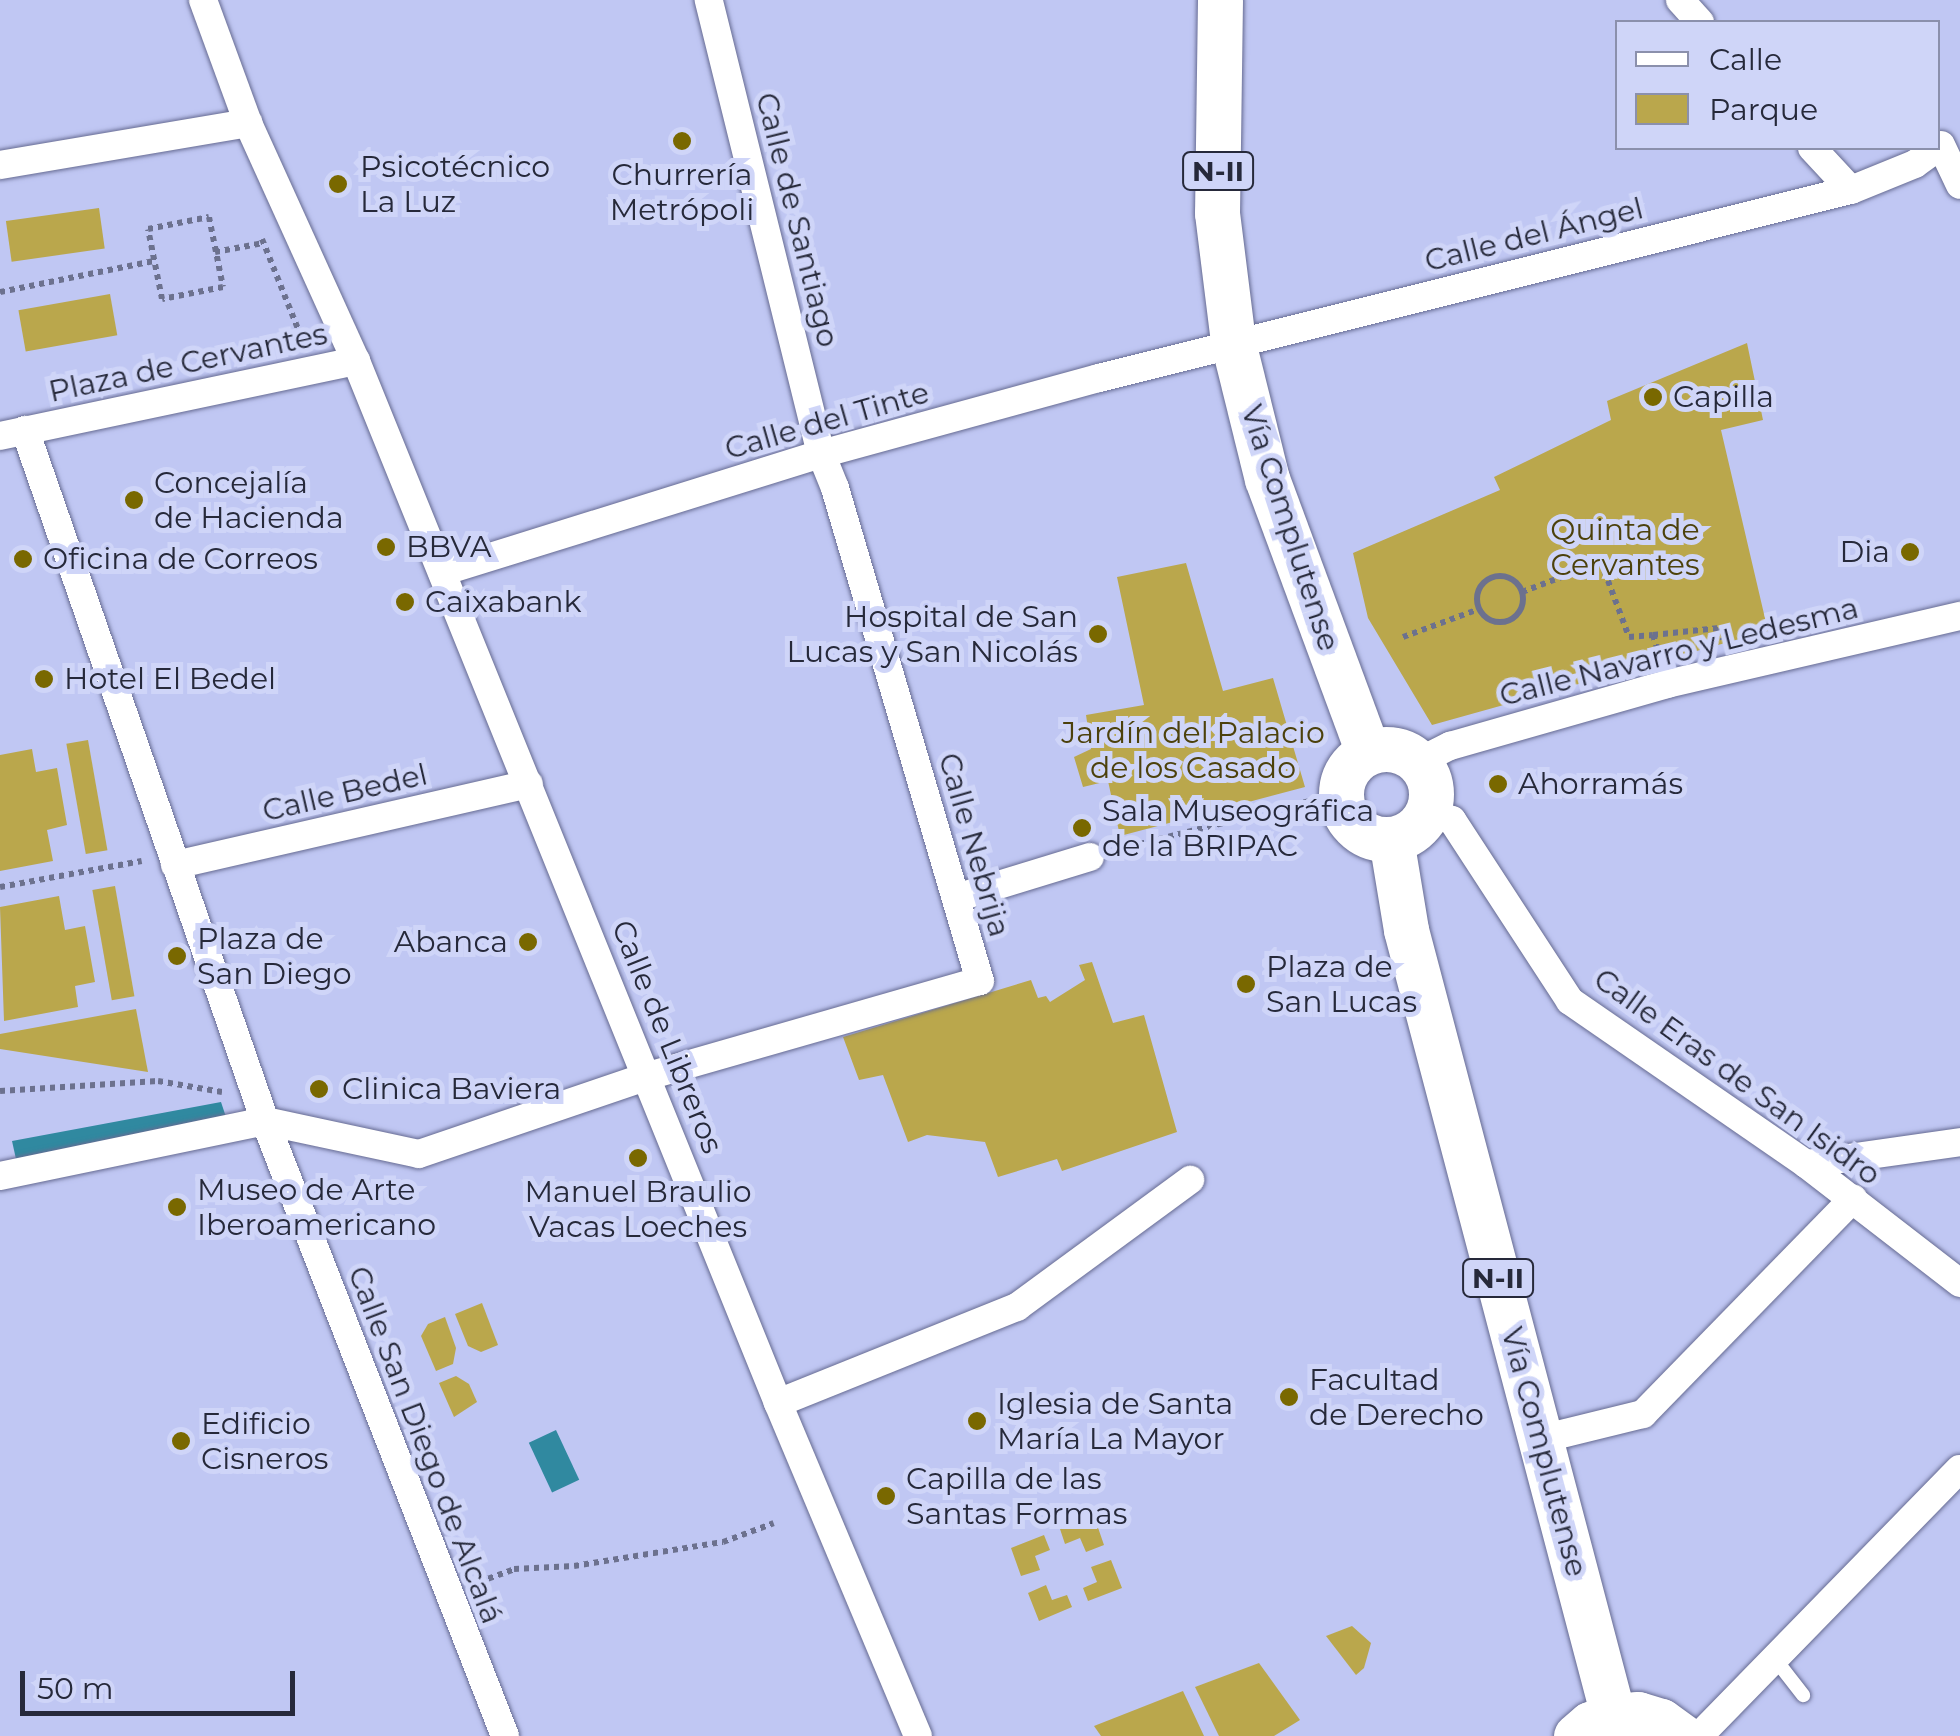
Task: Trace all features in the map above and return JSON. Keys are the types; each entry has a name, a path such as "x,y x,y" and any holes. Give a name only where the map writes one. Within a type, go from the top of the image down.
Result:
{"main road":[{"name":"Vía Complutense","path":"1220,0 1217,213 1234,342 1271,492 1368,752"},
{"path":"1385,748 1418,762 1431,794 1428,811 1406,834 1391,839 1360,831 1342,806 1345,774 1368,752 1385,748"},
{"name":"Vía Complutense","path":"1391,839 1406,930 1541,1439 1595,1726"},
{"name":"N-II","path":"1595,1726 1650,1718 1682,1736"}],"street":[{"name":"Plaza de Cervantes","path":"12,433 356,361 248,123 203,0"},
{"name":"Calle de Santiago","path":"709,0 820,454"},
{"path":"1680,0 1698,20"},
{"path":"0,165 248,123"},
{"path":"1944,142 1960,185"},
{"path":"1814,150 1851,190"},
{"name":"Calle del Ángel","path":"1234,342 1851,190 1916,164 1934,150"},
{"name":"Calle del Tinte","path":"442,572 820,454 1234,342"},
{"name":"Calle de Libreros","path":"356,361 778,1404 918,1736"},
{"path":"12,433 114,686 261,1110"},
{"name":"Calle Nebrija","path":"648,1076 980,981 835,488 820,454"},
{"name":"Calle Navarro y Ledesma","path":"1418,762 1450,746 1666,684 1960,616"},
{"name":"Calle Bedel","path":"174,860 530,784"},
{"name":"Calle Eras de San Isidro","path":"1428,811 1452,820 1570,1001 1806,1164 1960,1283"},
{"path":"956,898 1090,857"},
{"path":"0,1176 261,1110 419,1154 648,1076"},
{"name":"Calle San Diego de Alcalá","path":"261,1110 504,1736"},
{"path":"1806,1164 1960,1142"},
{"path":"778,1404 1017,1307 1190,1180"},
{"path":"1541,1439 1643,1414 1854,1199"},
{"path":"1699,1736 1960,1469"}],"lane":[{"path":"1775,1660 1803,1695"}],"path":[{"path":"208,217 222,287 162,299 154,261 148,228 208,217"},
{"path":"256,225 311,368"},
{"path":"216,252 263,243"},
{"path":"0,292 154,261"},
{"path":"1522,592 1601,562 1630,638 1718,628 1730,653"},
{"path":"1492,578 1513,580 1522,592 1522,607 1512,619 1490,620 1480,608 1478,594 1492,578"},
{"path":"1403,636 1480,608"},
{"path":"1653,635 1664,671"},
{"path":"1090,857 1317,799"},
{"path":"0,888 174,860"},
{"path":"0,1091 158,1081 261,1110"},
{"path":"495,1574 723,1542 774,1523"}],"green space":[{"path":"99,208 105,249 12,262 6,221"},
{"path":"110,294 117,335 26,352 18,310"},
{"name":"Quinta de Cervantes","path":"1747,343 1763,420 1721,430 1768,631 1432,725 1368,618 1353,553 1500,490 1494,477 1611,420 1607,401"},
{"name":"Jardín del Palacio de los Casado","path":"1186,563 1223,691 1273,678 1305,787 1120,836 1108,781 1083,787 1074,757 1091,749 1086,715 1144,705 1117,577"},
{"path":"88,740 107,850 86,854 66,744"},
{"path":"32,749 36,772 57,768 67,825 47,830 53,861 0,871 0,755"},
{"path":"115,886 134,996 112,1000 92,890"},
{"path":"59,896 65,930 85,926 95,982 75,986 78,1007 4,1021 0,907"},
{"path":"1092,962 1113,1023 1144,1015 1177,1132 1062,1171 1057,1159 998,1177 985,1142 927,1135 908,1142 883,1075 859,1080 843,1037 1031,980 1038,998 1046,996 1050,1002 1085,980 1079,965"},
{"path":"136,1009 148,1072 0,1049 0,1034"},
{"path":"482,1303 498,1345 481,1352 468,1346 455,1314"},
{"path":"445,1317 456,1348 453,1364 436,1371 421,1336 428,1324"},
{"path":"456,1376 469,1384 477,1402 454,1417 439,1383"},
{"path":"1094,1516 1104,1545 1086,1552 1080,1538 1065,1544 1060,1529"},
{"path":"1044,1535 1050,1550 1035,1556 1040,1570 1021,1576 1011,1548"},
{"path":"1111,1560 1122,1588 1088,1601 1083,1588 1097,1582 1091,1567"},
{"path":"1046,1585 1052,1600 1067,1595 1072,1607 1039,1621 1028,1593"},
{"path":"1352,1626 1371,1643 1364,1668 1356,1675 1326,1636"},
{"path":"1259,1663 1300,1720 1274,1736 1219,1736 1195,1687"},
{"path":"1183,1691 1204,1736 1101,1736 1094,1726"}],"water":[{"path":"221,1102 226,1117 16,1159 12,1141"},
{"path":"556,1430 579,1480 552,1493 529,1443"}],"place":[{"name":"Churrería Metrópoli","path":"682,141"},
{"name":"Psicotécnico La Luz","path":"338,184"},
{"name":"Capilla","path":"1653,397"},
{"name":"Concejalía de Hacienda","path":"134,500"},
{"name":"BBVA","path":"386,547"},
{"name":"Dia","path":"1910,552"},
{"name":"Oficina de Correos","path":"23,559"},
{"name":"Caixabank","path":"405,602"},
{"name":"Hospital de San Lucas y San Nicolás","path":"1098,634"},
{"name":"Hotel El Bedel","path":"44,679"},
{"name":"Ahorramás","path":"1498,784"},
{"name":"Sala Museográfica de la BRIPAC","path":"1082,828"},
{"name":"Abanca","path":"528,942"},
{"name":"Plaza de San Diego","path":"177,956"},
{"name":"Plaza de San Lucas","path":"1246,984"},
{"name":"Clinica Baviera","path":"319,1089"},
{"name":"Manuel Braulio Vacas Loeches","path":"638,1158"},
{"name":"Museo de Arte Iberoamericano","path":"177,1207"},
{"name":"Facultad de Derecho","path":"1289,1397"},
{"name":"Iglesia de Santa María La Mayor","path":"977,1421"},
{"name":"Edificio Cisneros","path":"181,1441"},
{"name":"Capilla de las Santas Formas","path":"886,1496"}]}
